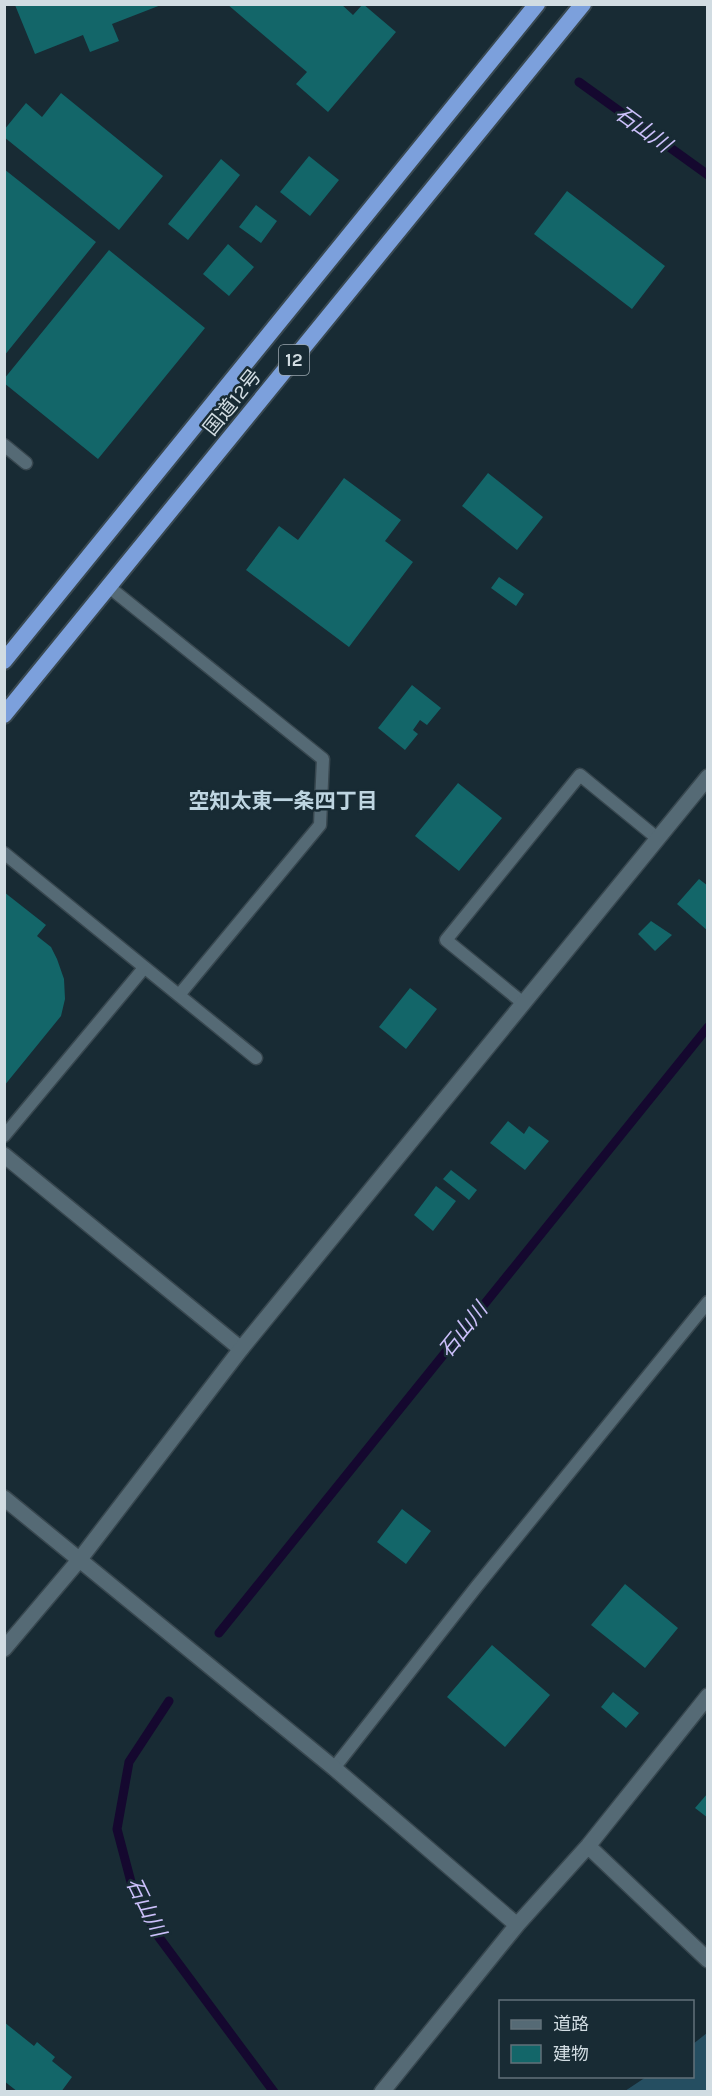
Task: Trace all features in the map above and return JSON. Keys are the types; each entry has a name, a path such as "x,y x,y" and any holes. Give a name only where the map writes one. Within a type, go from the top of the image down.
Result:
{"highway":[{"name":"国道12号","path":"4,661 537,4"},
{"name":"国道12号","path":"4,715 584,4"}],"street":[{"path":"4,1649 80,1559 241,1349 708,777"},
{"path":"4,1155 241,1349"},
{"path":"4,1498 334,1768 517,1924"},
{"path":"382,2091 517,1924 588,1846 708,1696"},
{"path":"588,1846 708,1960"}],"lane":[{"path":"4,446 26,463"},
{"path":"109,587 323,759 320,825 178,995"},
{"path":"523,1003 446,940 580,775 657,838"},
{"path":"4,853 256,1058"},
{"path":"4,1136 144,968"},
{"path":"334,1768 477,1586 708,1302"}],"shaded area":[{"path":"707,2033 707,2091 625,2091 644,2078 694,2078 694,2043"}],"building":[{"path":"227,4 341,4 353,15 363,4 396,32 328,112 296,84 307,72"},
{"path":"15,5 161,5 112,24 119,41 90,52 83,35 35,54"},
{"path":"61,93 163,176 119,230 4,137 4,130 26,103 42,117"},
{"path":"309,156 339,180 310,216 280,192"},
{"path":"221,159 240,175 188,240 168,224"},
{"path":"4,169 96,242 4,356"},
{"path":"567,191 665,266 632,309 534,234"},
{"path":"256,205 277,221 261,243 239,227"},
{"path":"228,244 254,267 229,296 203,274"},
{"path":"109,250 205,328 98,459 4,383 4,379"},
{"path":"488,473 543,517 517,550 462,506"},
{"path":"344,478 401,520 385,541 413,562 349,647 246,570 279,526 298,540"},
{"path":"499,577 524,594 516,606 491,588"},
{"path":"412,685 441,708 427,725 420,720 413,730 418,734 405,750 378,728"},
{"path":"458,783 502,818 459,871 415,836"},
{"path":"699,879 708,886 708,931 677,904"},
{"path":"4,892 46,925 37,936 51,947 57,959 64,979 65,999 61,1016 4,1086"},
{"path":"651,921 672,935 655,951 638,934"},
{"path":"410,988 437,1009 406,1049 379,1027"},
{"path":"508,1121 524,1134 529,1126 549,1141 525,1170 490,1143"},
{"path":"451,1170 477,1190 469,1200 443,1179"},
{"path":"436,1186 456,1201 433,1231 414,1215"},
{"path":"402,1509 431,1531 406,1564 377,1542"},
{"path":"625,1584 678,1628 645,1668 591,1625"},
{"path":"492,1645 550,1695 505,1747 447,1697"},
{"path":"613,1692 639,1713 626,1728 601,1707"},
{"path":"708,1793 708,1818 695,1808"},
{"path":"4,2022 34,2046 37,2042 55,2057 52,2061 72,2077 61,2092 18,2092 4,2081"}],"waterway":[{"name":"石山川","path":"579,82 708,175"},
{"name":"石山川","path":"219,1633 708,1027"},
{"name":"石山川","path":"169,1701 129,1762 117,1829 131,1882 155,1932 274,2092"}],"district":[{"name":"空知太東一条四丁目","path":"283,801"}]}
